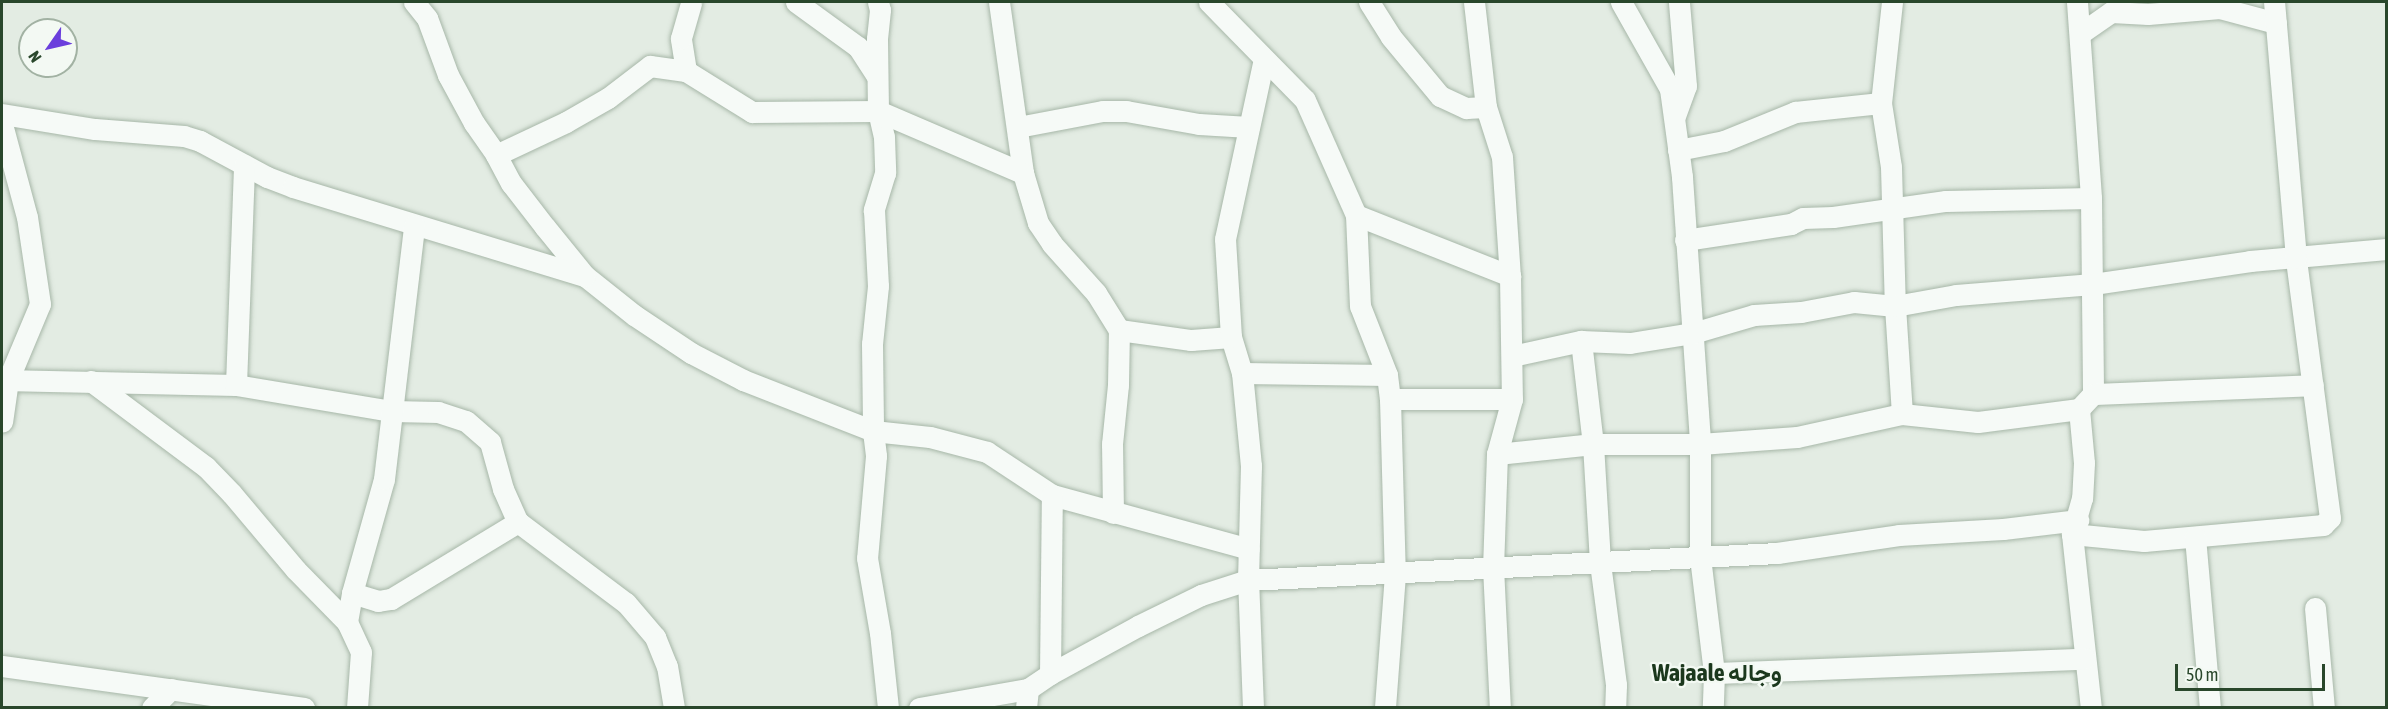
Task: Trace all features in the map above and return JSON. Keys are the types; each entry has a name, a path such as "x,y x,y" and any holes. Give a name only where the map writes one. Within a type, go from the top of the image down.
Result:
{"street":[{"path":"414,2 427,18 448,75 511,183 585,276 634,315 691,353 743,380 873,431 930,437 987,452 1052,495 1249,549"},
{"path":"686,71 681,38 691,2"},
{"path":"796,2 858,47 877,75"},
{"path":"878,2 880,10 878,111 884,137 885,173 874,210 878,286 872,344 876,478 868,521 867,558 880,633 888,708"},
{"path":"999,2 1023,173 1038,223 1052,244 1096,293 1119,330 1118,385 1112,444 1113,513"},
{"path":"1209,2 1305,100 1356,215 1360,306 1387,375 1389,399 1395,574 1384,708"},
{"path":"1369,2 1390,37 1440,96 1466,108 1486,107"},
{"path":"1474,2 1486,107 1502,157 1510,276 1512,399 1497,454 1493,567 1500,708"},
{"path":"1622,2 1670,89 1678,150 1700,444 1700,556 1714,673 1713,708"},
{"path":"1674,121 1686,86 1679,2"},
{"path":"1892,2 1881,103 1891,167 1894,306 1902,414"},
{"path":"2077,2 2091,198 2093,284 2082,498 2075,527 2091,708"},
{"path":"919,708 1027,698 1050,674 1138,626 1201,596 1248,580 1777,553 1899,535 2003,529 2075,527 2144,541 2323,525 2330,518 2296,258 2274,2"},
{"path":"2080,33 2111,12 2148,14 2220,8 2276,23"},
{"path":"1253,708 1248,580 1251,466 1242,373 1231,337 1226,239 1264,59"},
{"path":"496,155 575,117 608,98 650,66 686,71 752,112 878,111 1023,173"},
{"path":"1678,150 1724,141 1795,112 1881,103"},
{"path":"1018,127 1103,111 1126,111 1199,124 1248,127"},
{"path":"2,114 95,129 184,136 200,141 293,188 414,226 454,236 469,243 585,276"},
{"path":"2,124 27,217 40,304 5,380 2,422"},
{"path":"236,385 244,165"},
{"path":"1685,240 1791,224 1803,218 1833,217 1946,201 2091,198"},
{"path":"1356,215 1510,276"},
{"path":"347,622 352,593 384,479 414,226"},
{"path":"1512,356 1581,341 1630,343 1693,333 1754,315 1801,312 1854,302 1894,306 1956,295 2093,284 2217,265 2296,258 2324,252 2386,249"},
{"path":"1119,330 1191,340 1231,337"},
{"path":"1581,341 1593,444 1600,563 1616,685 1615,708"},
{"path":"1242,373 1387,375"},
{"path":"5,380 236,385 392,411 438,412 466,421 490,442 503,489 518,522 626,603 655,637 667,666 674,708"},
{"path":"91,381 206,467 232,494 296,570 347,622 362,652 357,708"},
{"path":"1497,454 1593,444 1700,444 1797,437 1902,414 1978,422 2086,402 2313,385"},
{"path":"1389,399 1512,399"},
{"path":"1050,674 1052,495"},
{"path":"352,593 378,601 391,599 518,522"},
{"path":"2195,537 2210,708"},
{"path":"2315,608 2324,708"},
{"path":"1714,673 2085,659"},
{"path":"2,666 304,708"},
{"path":"152,708 171,689"}],"district":[{"name":"Wajaale وجاله","path":"1717,673"}]}
